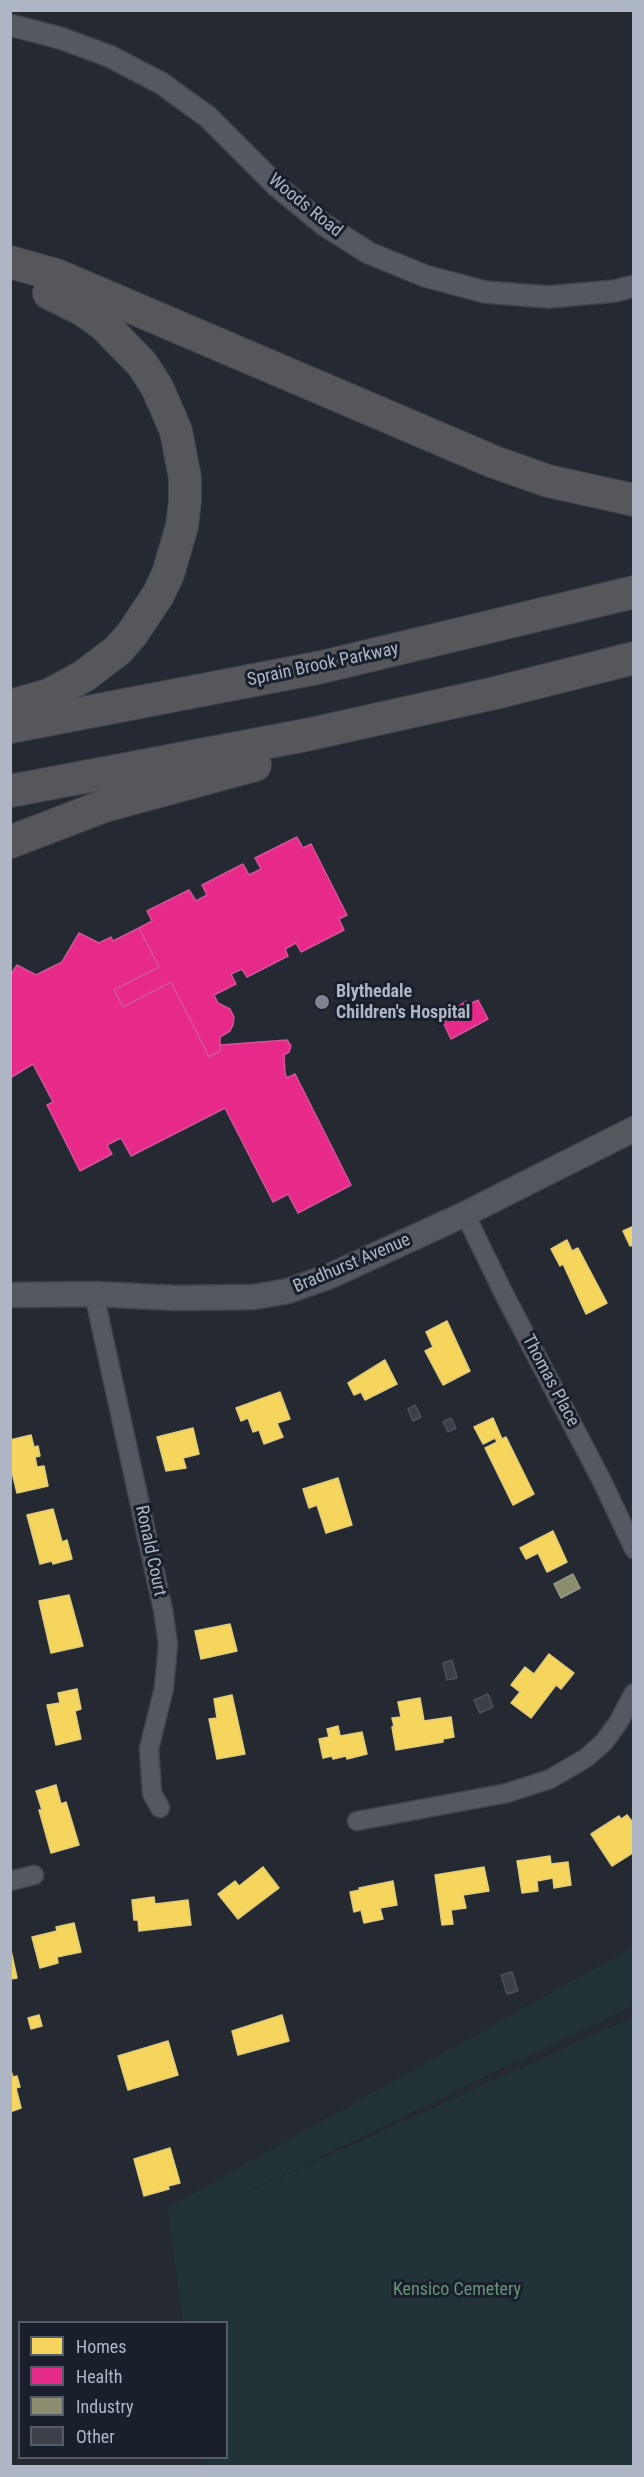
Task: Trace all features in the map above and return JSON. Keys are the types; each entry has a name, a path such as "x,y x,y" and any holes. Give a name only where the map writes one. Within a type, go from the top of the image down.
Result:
{"highway":[{"path":"10,262 56,275 494,462 558,484 633,500"},
{"path":"10,281 59,297 83,310 124,343 142,364 167,408 181,453 185,478 183,518 176,551 158,595 132,634 118,650 84,676 49,695 10,706"},
{"name":"Sprain Brook Parkway","path":"10,727 322,667 633,592"},
{"path":"10,842 80,814 130,798 633,658"},
{"path":"10,791 284,739 560,677"}],"main road":[{"name":"Bradhurst Avenue","path":"10,1295 254,1297 288,1291 330,1276 465,1214 633,1130"}],"street":[{"name":"Woods Road","path":"10,25 60,38 109,56 161,82 208,117 278,187 323,224 369,253 425,276 485,292 549,297 615,291 633,286"},
{"name":"Thomas Place","path":"465,1214 505,1296 602,1481 633,1549"},
{"name":"Ronald Court","path":"94,1294 163,1610 168,1644 164,1688 149,1749 152,1793 160,1808"},
{"path":"357,1821 507,1793 550,1779 586,1758 604,1742 618,1723 633,1693"},
{"path":"10,1881 34,1875"}],"green space":[{"name":"Kensico Cemetery","path":"633,1947 633,2005 231,2200 633,2017 633,2466 203,2466 201,2459 228,2459 228,2321 183,2321 167,2208"}],"building: Homes":[{"path":"634,1226 634,1245 630,1246 623,1231"},
{"path":"567,1240 572,1251 578,1248 607,1303 586,1314 563,1264 560,1266 551,1249"},
{"path":"447,1321 470,1371 443,1385 425,1351 433,1347 426,1332"},
{"path":"385,1360 397,1384 365,1400 361,1392 354,1395 348,1383"},
{"path":"280,1392 290,1419 277,1423 283,1437 264,1444 259,1430 253,1432 248,1418 241,1421 236,1408"},
{"path":"493,1418 502,1439 506,1437 534,1494 513,1505 485,1448 497,1442 495,1438 483,1444 474,1427"},
{"path":"193,1428 199,1454 183,1458 186,1468 166,1471 157,1437"},
{"path":"31,1435 34,1447 38,1446 40,1456 35,1457 37,1467 44,1466 48,1486 17,1493 10,1464 10,1440"},
{"path":"338,1478 352,1525 326,1533 317,1505 309,1508 303,1489"},
{"path":"53,1509 62,1542 67,1540 72,1559 53,1564 52,1561 40,1564 27,1515"},
{"path":"553,1531 567,1562 547,1572 538,1553 526,1559 520,1548"},
{"path":"69,1595 83,1646 51,1653 39,1601"},
{"path":"230,1624 237,1651 201,1659 195,1631"},
{"path":"549,1654 574,1673 561,1689 556,1685 531,1718 511,1703 520,1692 511,1685 525,1667 534,1674"},
{"path":"77,1689 81,1709 75,1711 81,1739 56,1745 47,1705 60,1703 58,1693"},
{"path":"232,1695 245,1754 217,1759 209,1719 217,1718 214,1699"},
{"path":"420,1698 424,1721 451,1717 454,1737 443,1739 443,1742 396,1750 392,1718 401,1717 398,1702"},
{"path":"338,1726 340,1736 362,1732 367,1754 347,1759 346,1756 333,1759 332,1756 323,1758 319,1739 329,1737 327,1729"},
{"path":"56,1785 61,1804 66,1802 79,1845 51,1853 36,1791"},
{"path":"627,1815 634,1824 634,1852 612,1866 591,1834 619,1816 621,1819"},
{"path":"550,1856 551,1864 568,1862 571,1885 554,1888 553,1878 537,1881 538,1891 522,1893 517,1861"},
{"path":"263,1867 279,1888 238,1919 218,1894 235,1881 239,1886"},
{"path":"484,1867 489,1891 463,1895 466,1908 451,1910 453,1924 442,1925 435,1875"},
{"path":"393,1881 397,1905 380,1908 383,1919 364,1923 361,1910 354,1912 350,1892"},
{"path":"154,1897 155,1904 188,1900 191,1925 139,1931 138,1920 134,1920 132,1900"},
{"path":"74,1923 81,1952 57,1957 58,1963 40,1968 32,1937 57,1931 56,1927"},
{"path":"10,1946 17,1978 10,1979"},
{"path":"39,2015 42,2026 31,2029 28,2018"},
{"path":"282,2015 289,2041 238,2055 232,2031"},
{"path":"168,2041 178,2075 128,2090 118,2056"},
{"path":"10,2068 13,2077 17,2076 20,2087 16,2088 21,2108 10,2112"},
{"path":"170,2148 180,2183 168,2186 169,2189 144,2196 134,2159"}],"building: Health":[{"path":"297,837 303,848 311,844 347,915 339,919 344,930 301,952 296,943 285,949 288,956 247,977 242,969 231,974 236,984 214,995 218,1003 230,1009 234,1017 233,1025 230,1031 220,1037 220,1051 209,1057 171,982 123,1007 114,990 159,967 139,928 152,921 147,911 189,890 196,901 207,895 202,885 243,864 249,875 261,869 255,858"},
{"path":"139,928 159,967 114,990 123,1007 171,982 209,1057 220,1051 220,1045 287,1040 291,1046 289,1052 284,1055 287,1078 295,1074 351,1185 298,1213 288,1194 273,1202 225,1108 131,1156 121,1138 107,1145 112,1154 80,1171 47,1105 53,1102 33,1064 10,1078 10,976 17,965 36,975 62,962 79,933 99,943 111,937 113,941"},
{"path":"478,1000 488,1019 451,1039 443,1022 451,1018 448,1013 466,1001 468,1005"}],"building: Industry":[{"path":"573,1574 580,1588 561,1598 554,1584"}],"building: Other":[{"path":"415,1405 421,1417 413,1421 408,1409"},
{"path":"451,1418 456,1428 448,1432 443,1422"},
{"path":"452,1660 457,1678 447,1680 443,1663"},
{"path":"488,1694 493,1707 480,1713 474,1700"},
{"path":"512,1972 518,1991 507,1994 501,1975"}],"place":[{"name":"Blythedale Children's Hospital","path":"322,1002"}]}
